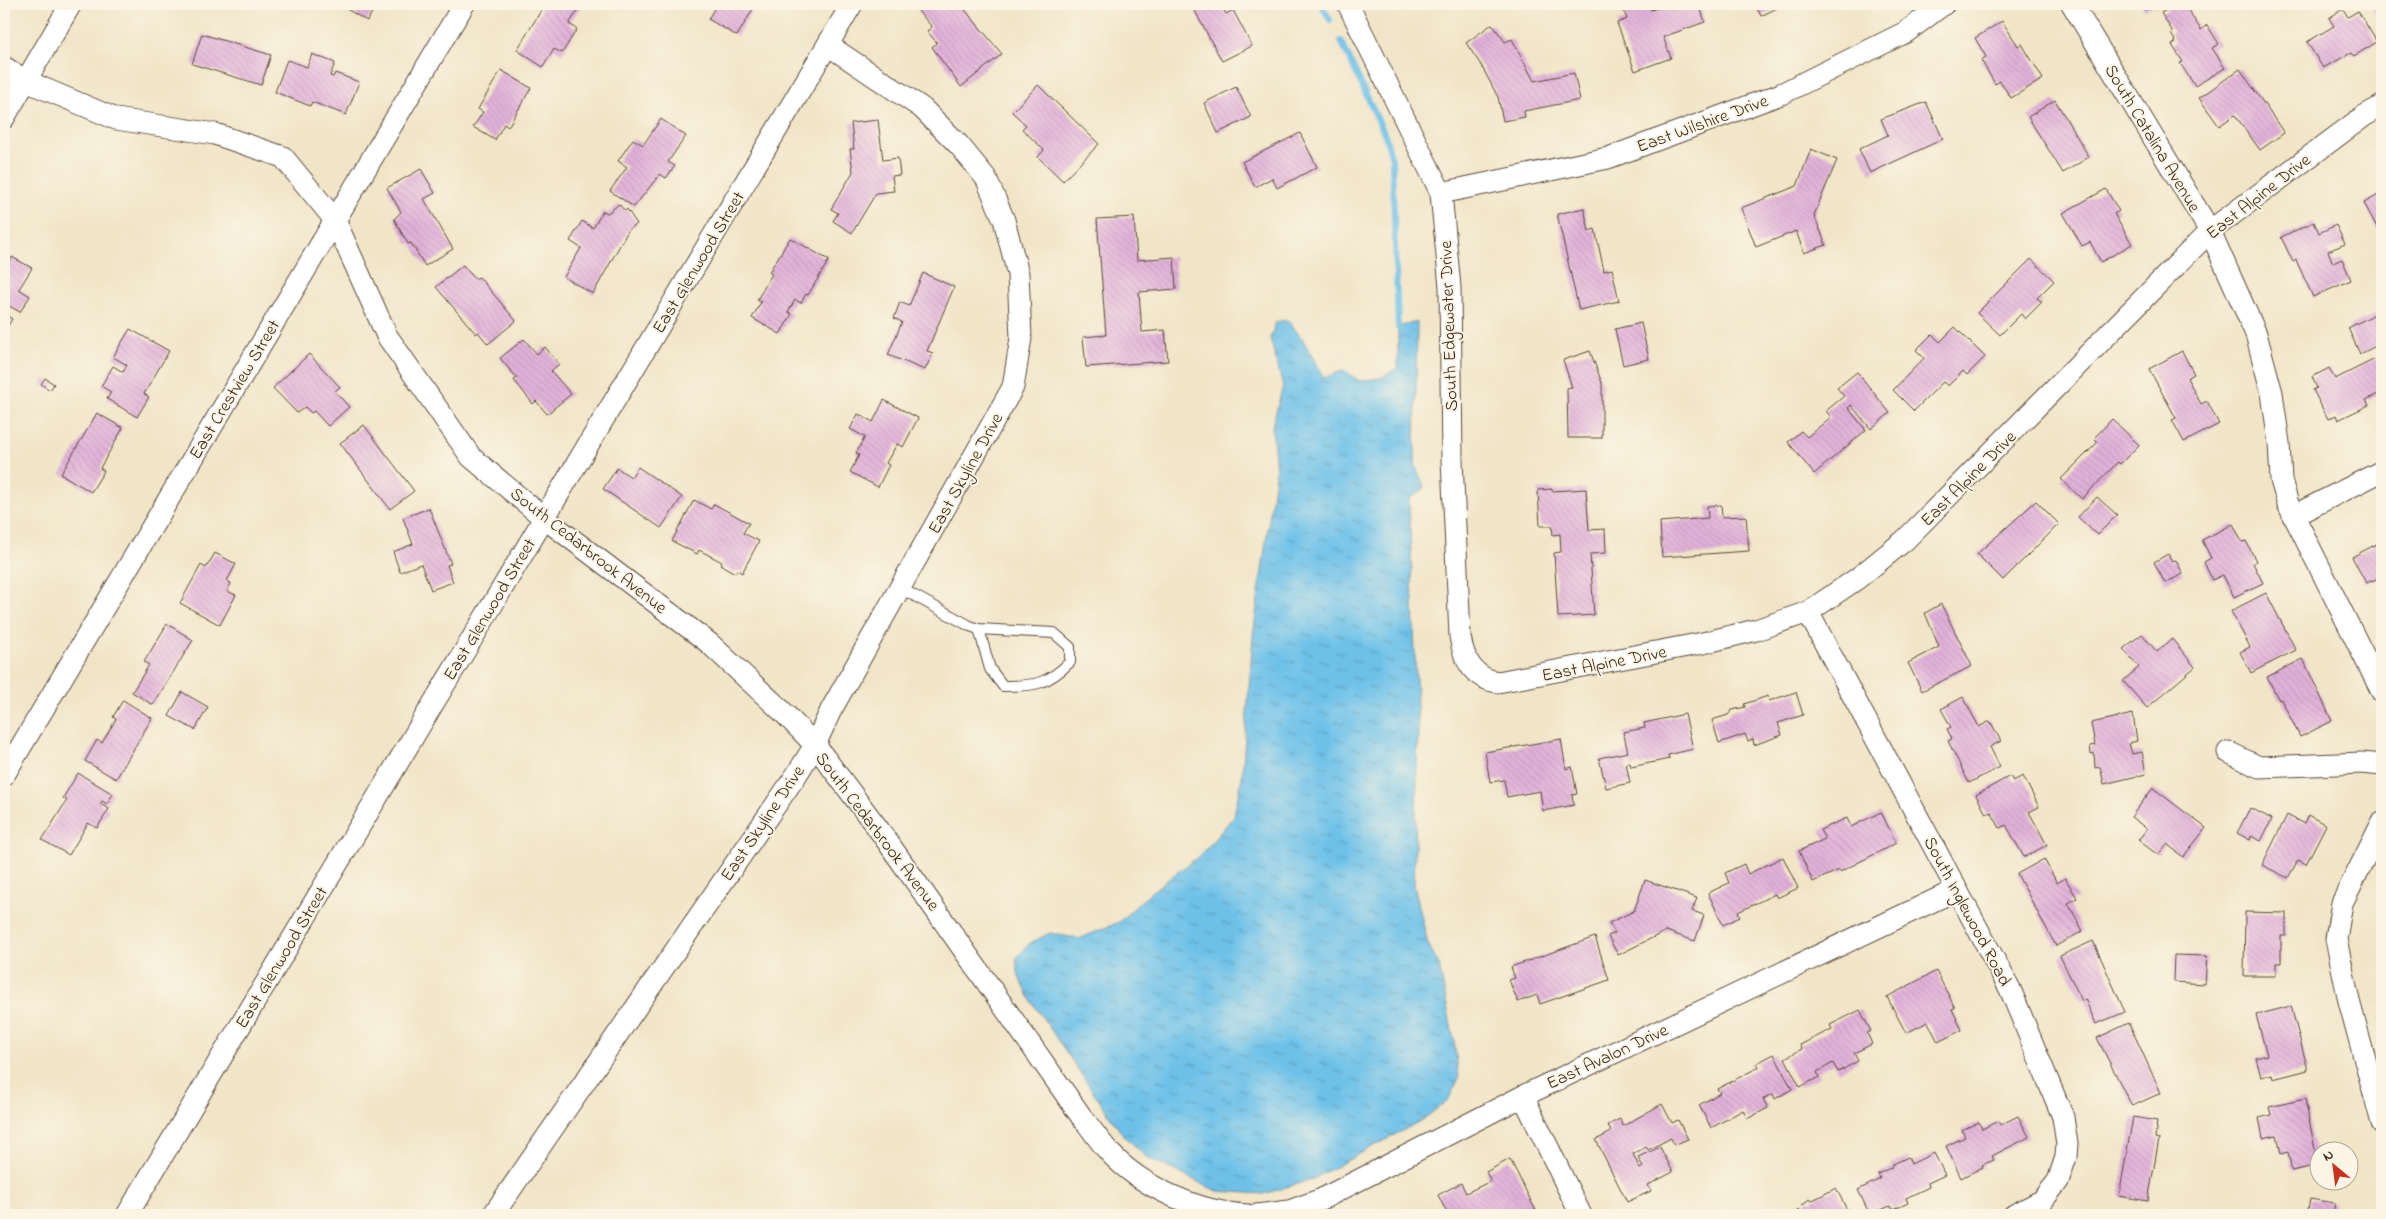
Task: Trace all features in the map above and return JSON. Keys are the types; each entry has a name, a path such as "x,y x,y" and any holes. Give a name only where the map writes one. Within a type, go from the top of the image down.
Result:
{"street":[{"path":"4,118 71,4"},
{"name":"East Crestview Street","path":"4,775 464,4"},
{"name":"East Glenwood Street","path":"126,1215 852,4"},
{"name":"South Edgewater Drive","path":"1348,4 1441,193 1450,295 1452,460 1460,636 1464,653 1471,668"},
{"name":"East Wilshire Drive","path":"1441,193 1608,158 1781,94 1906,32 1944,4"},
{"name":"South Catalina Avenue","path":"2072,4 2210,231 2256,334 2277,418 2281,480 2293,516 2382,692"},
{"name":"East Skyline Drive","path":"493,1215 814,745 831,710 1013,387 1021,338 1018,274 1004,220 986,178 959,145 922,108 828,45"},
{"name":"South Cedarbrook Avenue","path":"4,67 26,81 116,119 215,134 283,157 335,220 387,336 472,457 544,518 709,643 784,712 814,745 912,874 1081,1116 1110,1153 1160,1190 1216,1212 1248,1215"},
{"name":"East Alpine Drive","path":"1471,668 1486,680 1503,682 1730,637 1808,612 1858,578 1905,540 2210,231 2364,116 2382,106"},
{"path":"2293,516 2382,471"},
{"name":"South Inglewood Road","path":"1808,612 2010,989 2063,1116 2067,1144 2060,1175 2044,1200 2019,1213"},
{"path":"2228,752 2259,767 2362,763 2382,766"},
{"path":"2382,823 2342,903 2336,939 2349,1001 2382,1123"},
{"name":"East Avalon Drive","path":"1258,1215 1289,1212 1322,1199 1523,1096 1956,890"},
{"path":"1523,1096 1581,1215"}],"lane":[{"path":"900,588 979,629 1054,632 1070,647 1070,662 1058,673 1032,686 1003,686 990,669 979,629"}],"water":[{"path":"1287,320 1302,338 1324,378 1344,370 1360,381 1380,378 1398,368 1398,327 1417,322 1415,465 1425,488 1409,499 1418,732 1414,885 1428,944 1439,965 1454,1041 1459,1078 1449,1099 1424,1119 1313,1179 1264,1194 1217,1191 1146,1157 1120,1131 1032,1002 1019,977 1016,959 1030,943 1050,933 1079,939 1119,922 1151,892 1202,854 1234,816 1242,777 1253,636 1276,469 1272,426 1283,386 1270,338 1276,322"}],"building":[{"path":"338,4 377,4 367,21"},
{"path":"539,4 582,4 569,24 577,29 562,53 554,49 543,67 517,50 542,9 538,6"},
{"path":"717,4 756,4 737,36 708,19"},
{"path":"928,4 960,4 1002,54 961,87 932,47 937,43 927,31 932,27 918,11"},
{"path":"1191,4 1220,4 1226,14 1233,10 1252,46 1222,61"},
{"path":"1621,4 1657,4 1650,7 1651,10 1669,4 1699,4 1705,22 1663,37 1671,58 1635,71 1617,23 1627,19"},
{"path":"1755,4 1785,4 1761,16"},
{"path":"2141,4 2155,4 2145,10"},
{"path":"2176,4 2184,4 2201,30 2207,25 2219,44 2212,48 2225,68 2195,86 2180,63 2183,62 2172,45 2176,42 2171,34 2173,32 2161,13"},
{"path":"2382,4 2382,23 2371,5"},
{"path":"2343,9 2348,17 2358,11 2377,42 2354,56 2351,53 2323,68 2307,42 2334,26 2329,18"},
{"path":"2002,21 2018,46 2022,44 2043,79 2011,98 2000,81 1995,84 1981,60 1986,57 1975,38"},
{"path":"1492,24 1505,42 1512,39 1534,81 1574,73 1580,100 1524,111 1525,117 1503,121 1498,97 1481,65 1466,43"},
{"path":"202,34 271,55 261,85 192,64"},
{"path":"312,54 335,63 330,76 333,77 335,73 359,82 346,115 312,102 310,106 275,92 287,60 307,67"},
{"path":"2240,69 2284,133 2260,150 2235,115 2219,126 2199,98"},
{"path":"501,70 531,88 508,127 504,124 495,140 473,127 483,112 478,109"},
{"path":"1038,85 1099,144 1063,181 1038,157 1044,150 1022,129 1026,125 1012,112"},
{"path":"1236,87 1251,117 1218,133 1204,103"},
{"path":"2055,100 2089,157 2063,173 2028,117"},
{"path":"1926,102 1943,139 1870,173 1859,149 1888,135 1881,119"},
{"path":"661,119 686,136 668,162 675,166 666,178 660,174 634,207 610,191 627,167 618,161 633,139 643,145"},
{"path":"878,120 883,160 898,158 900,175 892,176 894,191 876,193 852,233 833,221 838,213 831,209 853,172 850,149 854,149 851,123"},
{"path":"1300,133 1317,167 1277,188 1272,178 1255,187 1242,162"},
{"path":"1811,149 1837,160 1814,215 1826,245 1804,253 1796,231 1756,247 1741,208 1797,186"},
{"path":"421,169 435,193 424,199 453,249 425,266 411,243 408,244 394,219 401,212 387,188"},
{"path":"2106,189 2119,211 2114,214 2132,244 2101,262 2090,242 2082,246 2063,213"},
{"path":"2382,193 2382,232 2380,233 2364,203"},
{"path":"619,204 625,211 627,209 637,224 629,229 593,294 564,277 581,248 570,241 582,221 593,228 603,211 608,213"},
{"path":"1584,208 1589,231 1595,229 1604,271 1612,269 1619,301 1579,310 1557,214"},
{"path":"1134,217 1137,260 1174,257 1176,289 1139,292 1142,332 1165,330 1168,361 1086,367 1083,337 1106,335 1097,219"},
{"path":"2314,222 2319,233 2336,225 2345,244 2328,251 2333,263 2342,259 2351,280 2313,297 2296,260 2293,262 2281,237"},
{"path":"790,238 829,260 808,295 806,294 801,303 795,300 788,312 792,314 780,334 752,318 761,302 757,300 772,274 769,272"},
{"path":"12,257 32,268 19,289 30,296 20,312 9,306 4,314 4,258 10,261"},
{"path":"2031,259 2054,281 2037,298 2042,302 2025,319 2021,314 2000,335 1977,313"},
{"path":"463,265 475,279 479,277 516,321 488,344 478,332 476,334 436,287"},
{"path":"923,273 954,287 927,351 933,353 925,370 888,355 902,322 894,318 900,302 909,306"},
{"path":"2377,313 2382,323 2382,343 2360,354 2348,328"},
{"path":"4,314 12,319 4,332"},
{"path":"1641,323 1649,359 1623,365 1615,329"},
{"path":"1955,327 1985,357 1967,375 1963,371 1948,386 1943,382 1914,411 1893,390 1924,358 1916,350 1932,334 1940,342"},
{"path":"130,329 169,351 144,394 149,397 137,417 107,399 111,392 101,386 113,366 123,372 127,365 113,357"},
{"path":"524,339 537,354 545,347 559,364 551,371 571,394 547,414 536,401 533,404 514,380 517,378 500,358"},
{"path":"1590,351 1602,383 1602,438 1568,438 1567,388 1572,387 1563,360"},
{"path":"2182,351 2194,374 2187,378 2201,404 2207,401 2219,424 2184,442 2172,420 2176,418 2149,369"},
{"path":"309,354 340,387 335,391 349,407 328,426 314,411 311,413 305,407 297,413 273,388"},
{"path":"2379,357 2382,364 2382,392 2366,400 2369,405 2338,420 2336,415 2328,419 2313,390 2317,388 2312,377 2329,368 2335,379"},
{"path":"1857,372 1890,413 1871,429 1851,405 1848,408 1866,430 1814,474 1788,442 1801,431 1807,437 1831,417 1826,411 1844,396 1837,388"},
{"path":"45,378 54,384 50,390 41,384"},
{"path":"884,400 918,418 903,447 897,444 886,463 889,465 878,487 850,472 859,455 856,453 865,437 850,429 858,414 873,422"},
{"path":"97,413 123,428 100,468 104,471 91,492 61,474"},
{"path":"2112,419 2139,445 2120,464 2118,462 2082,499 2061,479 2098,442 2094,438"},
{"path":"364,425 414,491 390,509 340,443"},
{"path":"638,467 682,497 661,528 603,489 617,468 631,477"},
{"path":"1552,489 1552,491 1586,489 1589,530 1605,529 1606,553 1590,554 1594,615 1558,617 1554,553 1561,552 1560,534 1553,535 1552,526 1540,526 1538,490"},
{"path":"2097,497 2117,515 2097,535 2078,517"},
{"path":"694,500 711,509 714,504 749,523 743,533 759,541 742,573 737,570 735,573 721,565 722,562 699,550 697,554 672,541"},
{"path":"2036,501 2059,524 2003,580 1977,554"},
{"path":"1721,505 1722,517 1746,516 1749,551 1662,557 1660,522 1708,518 1707,506"},
{"path":"429,508 451,564 447,565 453,582 431,590 421,564 400,572 393,552 413,544 403,518"},
{"path":"2233,524 2242,542 2246,541 2256,561 2253,563 2263,583 2234,597 2223,575 2212,580 2204,562 2211,558 2202,540"},
{"path":"2382,541 2382,577 2366,583 2352,557"},
{"path":"215,553 236,564 227,581 231,583 227,591 236,595 220,625 180,603 201,565 206,568"},
{"path":"2168,554 2172,561 2176,560 2183,574 2165,583 2154,562"},
{"path":"2266,593 2296,650 2251,673 2240,652 2250,647 2231,611"},
{"path":"1941,604 1972,666 1922,691 1908,663 1939,647 1925,613"},
{"path":"167,624 193,640 153,705 132,692 149,665 144,662"},
{"path":"2142,634 2157,652 2172,639 2195,667 2147,708 2123,681 2139,667 2123,649"},
{"path":"2303,659 2332,721 2300,737 2281,699 2279,700 2267,677"},
{"path":"182,692 208,707 195,730 169,716"},
{"path":"1796,692 1803,715 1778,723 1782,735 1754,745 1753,739 1748,741 1745,734 1719,743 1712,720 1728,715 1732,710 1745,707 1744,704 1768,696 1769,701"},
{"path":"1963,697 1979,727 1990,721 2001,741 1990,747 2000,767 1969,783 1948,741 1952,739 1947,729 1951,727 1941,709"},
{"path":"123,700 152,718 116,779 85,761 97,740 102,743 116,719 113,717"},
{"path":"1685,714 1693,749 1668,755 1669,759 1631,767 1630,763 1626,763 1630,783 1606,788 1599,758 1628,752 1623,732 1645,728 1644,723"},
{"path":"2133,714 2137,741 2129,743 2132,754 2142,752 2146,774 2104,784 2100,767 2095,768 2094,753 2091,754 2090,746 2095,745 2091,723"},
{"path":"1561,739 1566,769 1572,767 1577,794 1572,795 1574,805 1543,811 1540,791 1507,797 1504,780 1490,782 1485,752"},
{"path":"78,773 113,794 107,804 102,801 100,804 109,809 97,828 88,823 69,855 42,840 67,800 63,798"},
{"path":"2010,776 2013,781 2023,776 2039,807 2029,812 2047,845 2024,857 2006,825 2000,828 1991,812 1986,814 1976,795"},
{"path":"2153,788 2206,828 2183,857 2167,844 2158,855 2138,840 2147,829 2131,817"},
{"path":"2250,808 2272,819 2261,841 2251,836 2250,840 2237,833"},
{"path":"1881,812 1896,843 1840,872 1839,870 1813,882 1799,851 1825,839 1820,830 1847,818 1851,827"},
{"path":"2287,815 2304,824 2308,815 2326,825 2306,864 2298,860 2288,878 2262,865"},
{"path":"1783,857 1798,888 1777,898 1775,894 1738,912 1740,917 1723,925 1708,893 1729,883 1725,873 1744,864 1748,874"},
{"path":"2044,859 2057,883 2065,878 2077,898 2068,903 2083,931 2056,946 2017,874"},
{"path":"1645,880 1697,898 1692,911 1704,915 1695,941 1666,931 1618,955 1608,936 1615,933 1609,923 1634,911"},
{"path":"2245,912 2286,913 2286,936 2281,936 2281,963 2276,963 2276,976 2244,976"},
{"path":"1595,937 1609,980 1540,1004 1537,995 1518,1002 1509,980 1515,978 1511,967"},
{"path":"2093,941 2125,1012 2096,1024 2085,999 2082,1001 2060,956"},
{"path":"2174,955 2207,956 2205,984 2173,982"},
{"path":"1936,971 1955,1008 1952,1009 1962,1030 1938,1042 1928,1022 1906,1033 1887,997"},
{"path":"2291,1006 2308,1070 2273,1079 2272,1074 2261,1077 2256,1058 2267,1055 2256,1015"},
{"path":"1860,1010 1871,1031 1867,1033 1872,1044 1854,1053 1858,1061 1838,1072 1833,1063 1817,1072 1819,1077 1800,1087 1785,1058 1802,1049 1800,1045 1832,1029 1830,1025"},
{"path":"2129,1023 2161,1093 2132,1106 2097,1038"},
{"path":"1774,1054 1792,1089 1775,1099 1773,1094 1763,1099 1768,1108 1747,1119 1743,1110 1711,1128 1699,1105 1720,1093 1717,1089 1759,1067 1757,1063"},
{"path":"2305,1099 2313,1142 2308,1142 2308,1167 2292,1171 2288,1152 2281,1154 2277,1135 2263,1138 2259,1118 2271,1115 2269,1107"},
{"path":"1662,1104 1672,1123 1678,1120 1688,1139 1674,1145 1671,1138 1648,1150 1646,1147 1633,1154 1640,1169 1643,1167 1638,1157 1660,1147 1673,1172 1648,1185 1651,1191 1627,1202 1596,1140 1611,1132 1608,1125 1620,1119 1623,1126"},
{"path":"2018,1116 2029,1137 1992,1156 1994,1160 1961,1178 1946,1146 1965,1137 1962,1130 1979,1122 1982,1129 1998,1121 2000,1125"},
{"path":"2133,1117 2157,1121 2155,1138 2159,1139 2148,1201 2119,1196"},
{"path":"1934,1153 1945,1175 1928,1183 1929,1187 1906,1198 1908,1203 1893,1210 1890,1206 1870,1215 1858,1190 1880,1179 1878,1174 1892,1167 1891,1165 1908,1157 1911,1164"},
{"path":"1510,1159 1538,1215 1508,1215 1505,1210 1495,1215 1448,1215 1438,1195 1461,1183 1466,1193 1491,1181 1486,1172"},
{"path":"1836,1188 1847,1210 1836,1215 1793,1215 1809,1199 1811,1201"},
{"path":"2310,1199 2335,1203 2333,1215 2307,1215"}],"waterway":[{"path":"1321,4 1330,20"},
{"path":"1341,41 1385,135 1392,159 1398,327"}]}
